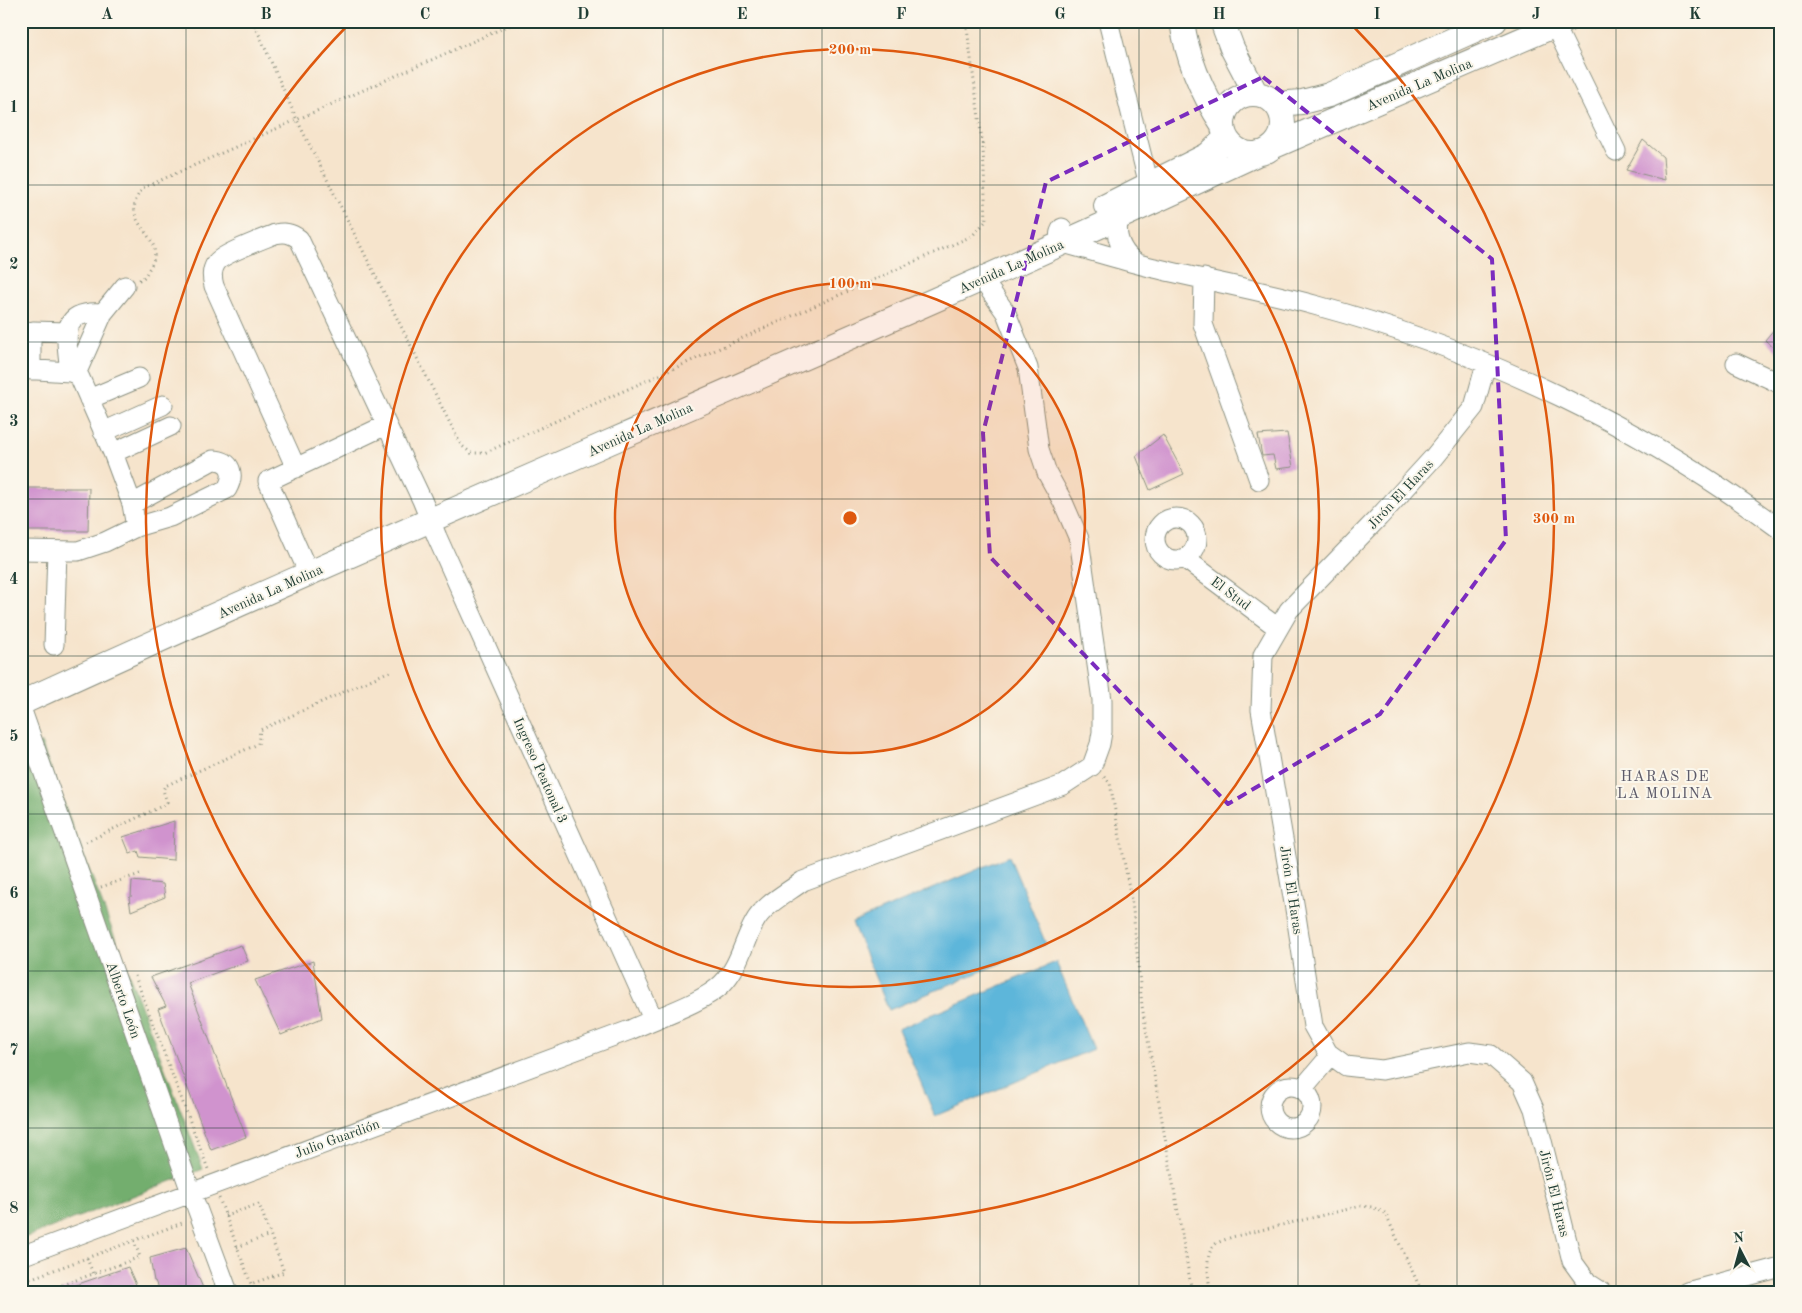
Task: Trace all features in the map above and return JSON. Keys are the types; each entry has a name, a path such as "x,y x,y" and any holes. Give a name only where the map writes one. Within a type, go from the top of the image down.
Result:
{"main road":[{"path":"1182,21 1198,80 1225,132 1237,150 1245,153 1266,150 1281,137 1284,119 1266,99 1232,48 1222,21"},
{"name":"Avenida La Molina","path":"1266,99 1302,102 1329,95 1495,21"},
{"name":"Avenida La Molina","path":"21,687 306,567 1062,235 1119,217 1266,150 1560,24"},
{"path":"1225,132 1224,115 1236,99 1245,95 1266,99"},
{"name":"Avenida La Molina","path":"427,513 982,278 1149,185 1208,155 1225,132"},
{"name":"Avenida La Molina","path":"21,703 306,567"}],"street":[{"path":"1108,21 1149,185"},
{"path":"1560,24 1616,151"},
{"path":"1119,217 1117,235 1119,243 1129,258 1144,266"},
{"name":"Ingreso Peatonal 3","path":"296,468 212,278 213,269 220,258 276,234 288,233 299,240 427,513 653,1019"},
{"path":"1062,235 1144,266 1261,291 1338,312 1431,342 1486,364 1563,399 1646,443 1780,526"},
{"path":"982,278 1006,313 1028,368 1039,449 1047,473 1063,502 1079,540 1102,700 1100,744 1092,766"},
{"path":"1204,278 1203,324 1259,480"},
{"path":"73,373 103,313 125,286"},
{"path":"103,313 88,312 79,314 71,322 66,332 73,373 83,384 113,453 132,504 136,527"},
{"path":"66,332 33,331 31,333 26,370 73,373"},
{"path":"1736,363 1781,384"},
{"name":"Jirón El Haras","path":"1486,364 1474,407 1439,451 1379,517 1289,610 1263,655 1261,710 1313,1026 1331,1055 1346,1066 1382,1070 1470,1052 1491,1055 1516,1076 1522,1082 1534,1109 1572,1261 1588,1282 1602,1292"},
{"path":"89,399 140,378"},
{"path":"103,432 163,405"},
{"path":"306,567 268,482 386,425"},
{"path":"113,453 172,426"},
{"path":"21,550 78,551 89,548 136,527 170,517 227,489 232,480 232,475 226,464 220,460 213,460 132,504"},
{"path":"54,645 57,550"},
{"name":"El Stud","path":"1184,558 1278,628"},
{"name":"Alberto León","path":"21,708 228,1292"},
{"name":"Julio Guardión","path":"21,1256 620,1033 678,1009 705,996 722,984 734,969 754,921 769,905 803,881 1063,785 1092,766"},
{"path":"1302,1089 1331,1055"},
{"path":"1687,1292 1781,1267"}],"path":[{"path":"253,21 297,120 461,445 471,453 484,452 972,236 986,221 983,148 966,21"},
{"path":"125,286 144,278 153,263 154,246 135,214 135,200 143,188 519,21"},
{"path":"82,834 85,843 164,806 167,802 165,786 258,744 260,730 392,670"},
{"path":"1092,766 1110,783 1133,910 1142,1006 1192,1292"},
{"path":"101,887 140,874"},
{"path":"98,878 105,896"},
{"path":"133,970 254,1292"},
{"path":"225,1216 259,1204 284,1272 251,1284"},
{"path":"1210,1292 1208,1257 1210,1250 1217,1243 1361,1206 1372,1206 1385,1213 1422,1292"},
{"path":"21,1282 200,1216"},
{"path":"237,1247 270,1235"},
{"path":"43,1292 140,1256 134,1241"},
{"path":"87,1258 93,1274"}],"highlighted area":[{"path":"1263,77 1492,259 1506,540 1380,714 1228,804 990,557 983,433 1046,182"}],"green space":[{"path":"41,743 203,1169 21,1239 21,753"}],"water":[{"path":"1009,856 1046,944 889,1010 852,923"},
{"path":"1056,962 1093,1049 935,1116 898,1029"}],"building":[{"path":"1643,140 1663,157 1665,180 1626,170"},
{"path":"1781,321 1781,355 1765,340"},
{"path":"1287,433 1293,467 1276,469 1273,455 1262,456 1258,435"},
{"path":"1163,435 1184,474 1150,490 1136,456"},
{"path":"21,488 89,488 88,531 21,531"},
{"path":"174,821 173,860 140,857 138,851 130,854 123,837"},
{"path":"132,881 163,884 165,897 131,911 129,898 131,897"},
{"path":"241,945 248,961 188,983 246,1137 211,1150 158,1009 166,1006 151,977"},
{"path":"313,961 322,1018 281,1035 255,980"},
{"path":"186,1248 203,1288 192,1292 160,1292 154,1281 150,1258"},
{"path":"128,1267 137,1287 125,1292 61,1292 61,1290"}],"district":[{"name":"HARAS DE LA MOLINA","path":"1665,784"}]}
